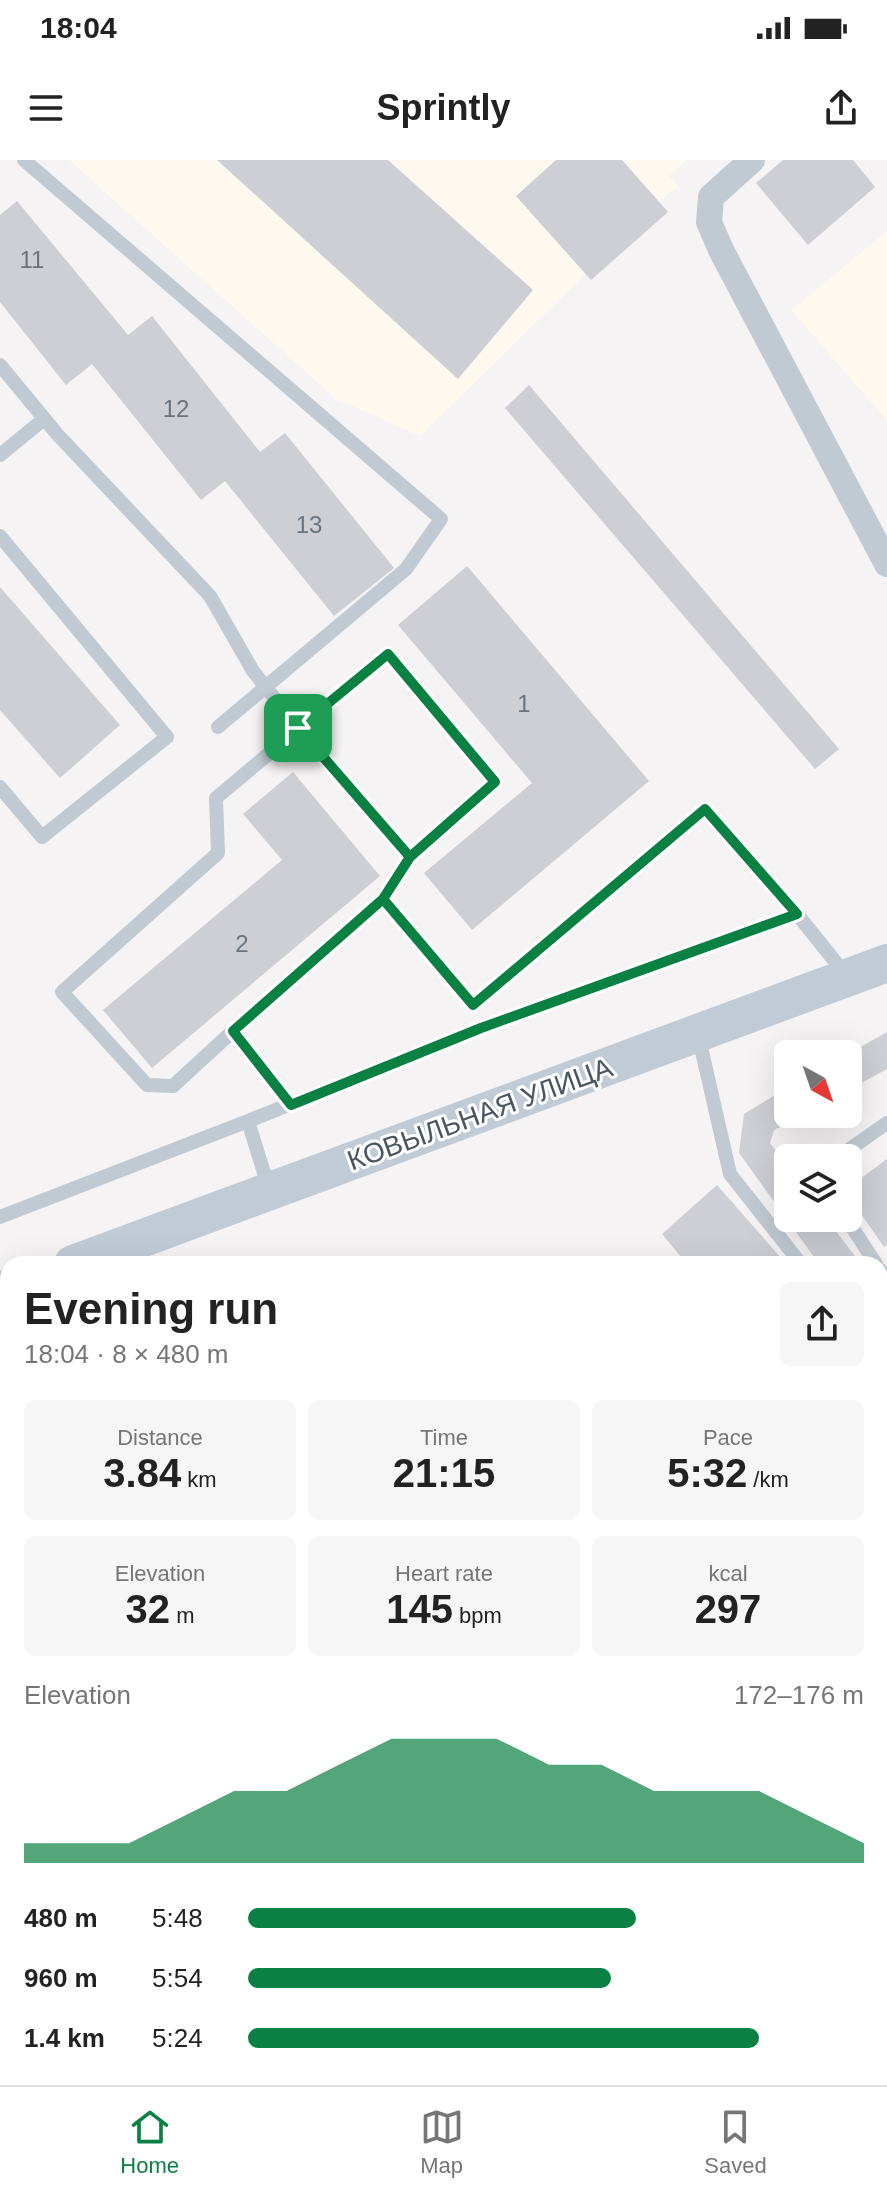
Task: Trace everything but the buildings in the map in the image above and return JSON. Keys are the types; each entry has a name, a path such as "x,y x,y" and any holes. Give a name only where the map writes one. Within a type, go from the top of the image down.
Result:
{"main road":[{"name":"КОВЫЛЬНАЯ УЛИЦА","path":"95,1256 887,963"}],"street":[{"path":"752,160 711,197 709,222 887,564"}],"lane":[{"path":"24,160 441,519 406,569 218,727"},
{"path":"0,365 44,419 210,596 253,671 410,857"},
{"path":"0,455 44,419"},
{"path":"0,536 167,737 42,837 0,787"},
{"path":"388,654 495,782 410,857 383,899 173,1086 147,1085 62,992 218,853 216,798 298,728 388,654"},
{"path":"473,1005 705,809 797,914 848,978"},
{"path":"383,899 473,1005 481,1028"},
{"path":"0,1217 481,1028 797,914"},
{"path":"233,1031 291,1105"},
{"path":"698,1034 730,1174 795,1256"},
{"path":"248,1121 269,1192"},
{"path":"857,1144 887,1123"},
{"path":"856,1232 872,1256"}],"shaded area":[{"path":"69,160 687,160 669,176 679,187 670,192 420,436 336,399"},
{"path":"887,231 887,421 791,310"}],"route":[{"path":"298,728 388,654 495,782 410,857 383,899 473,1005 705,809 797,914 481,1028 291,1105 233,1031 383,899 410,857 298,728"}]}
